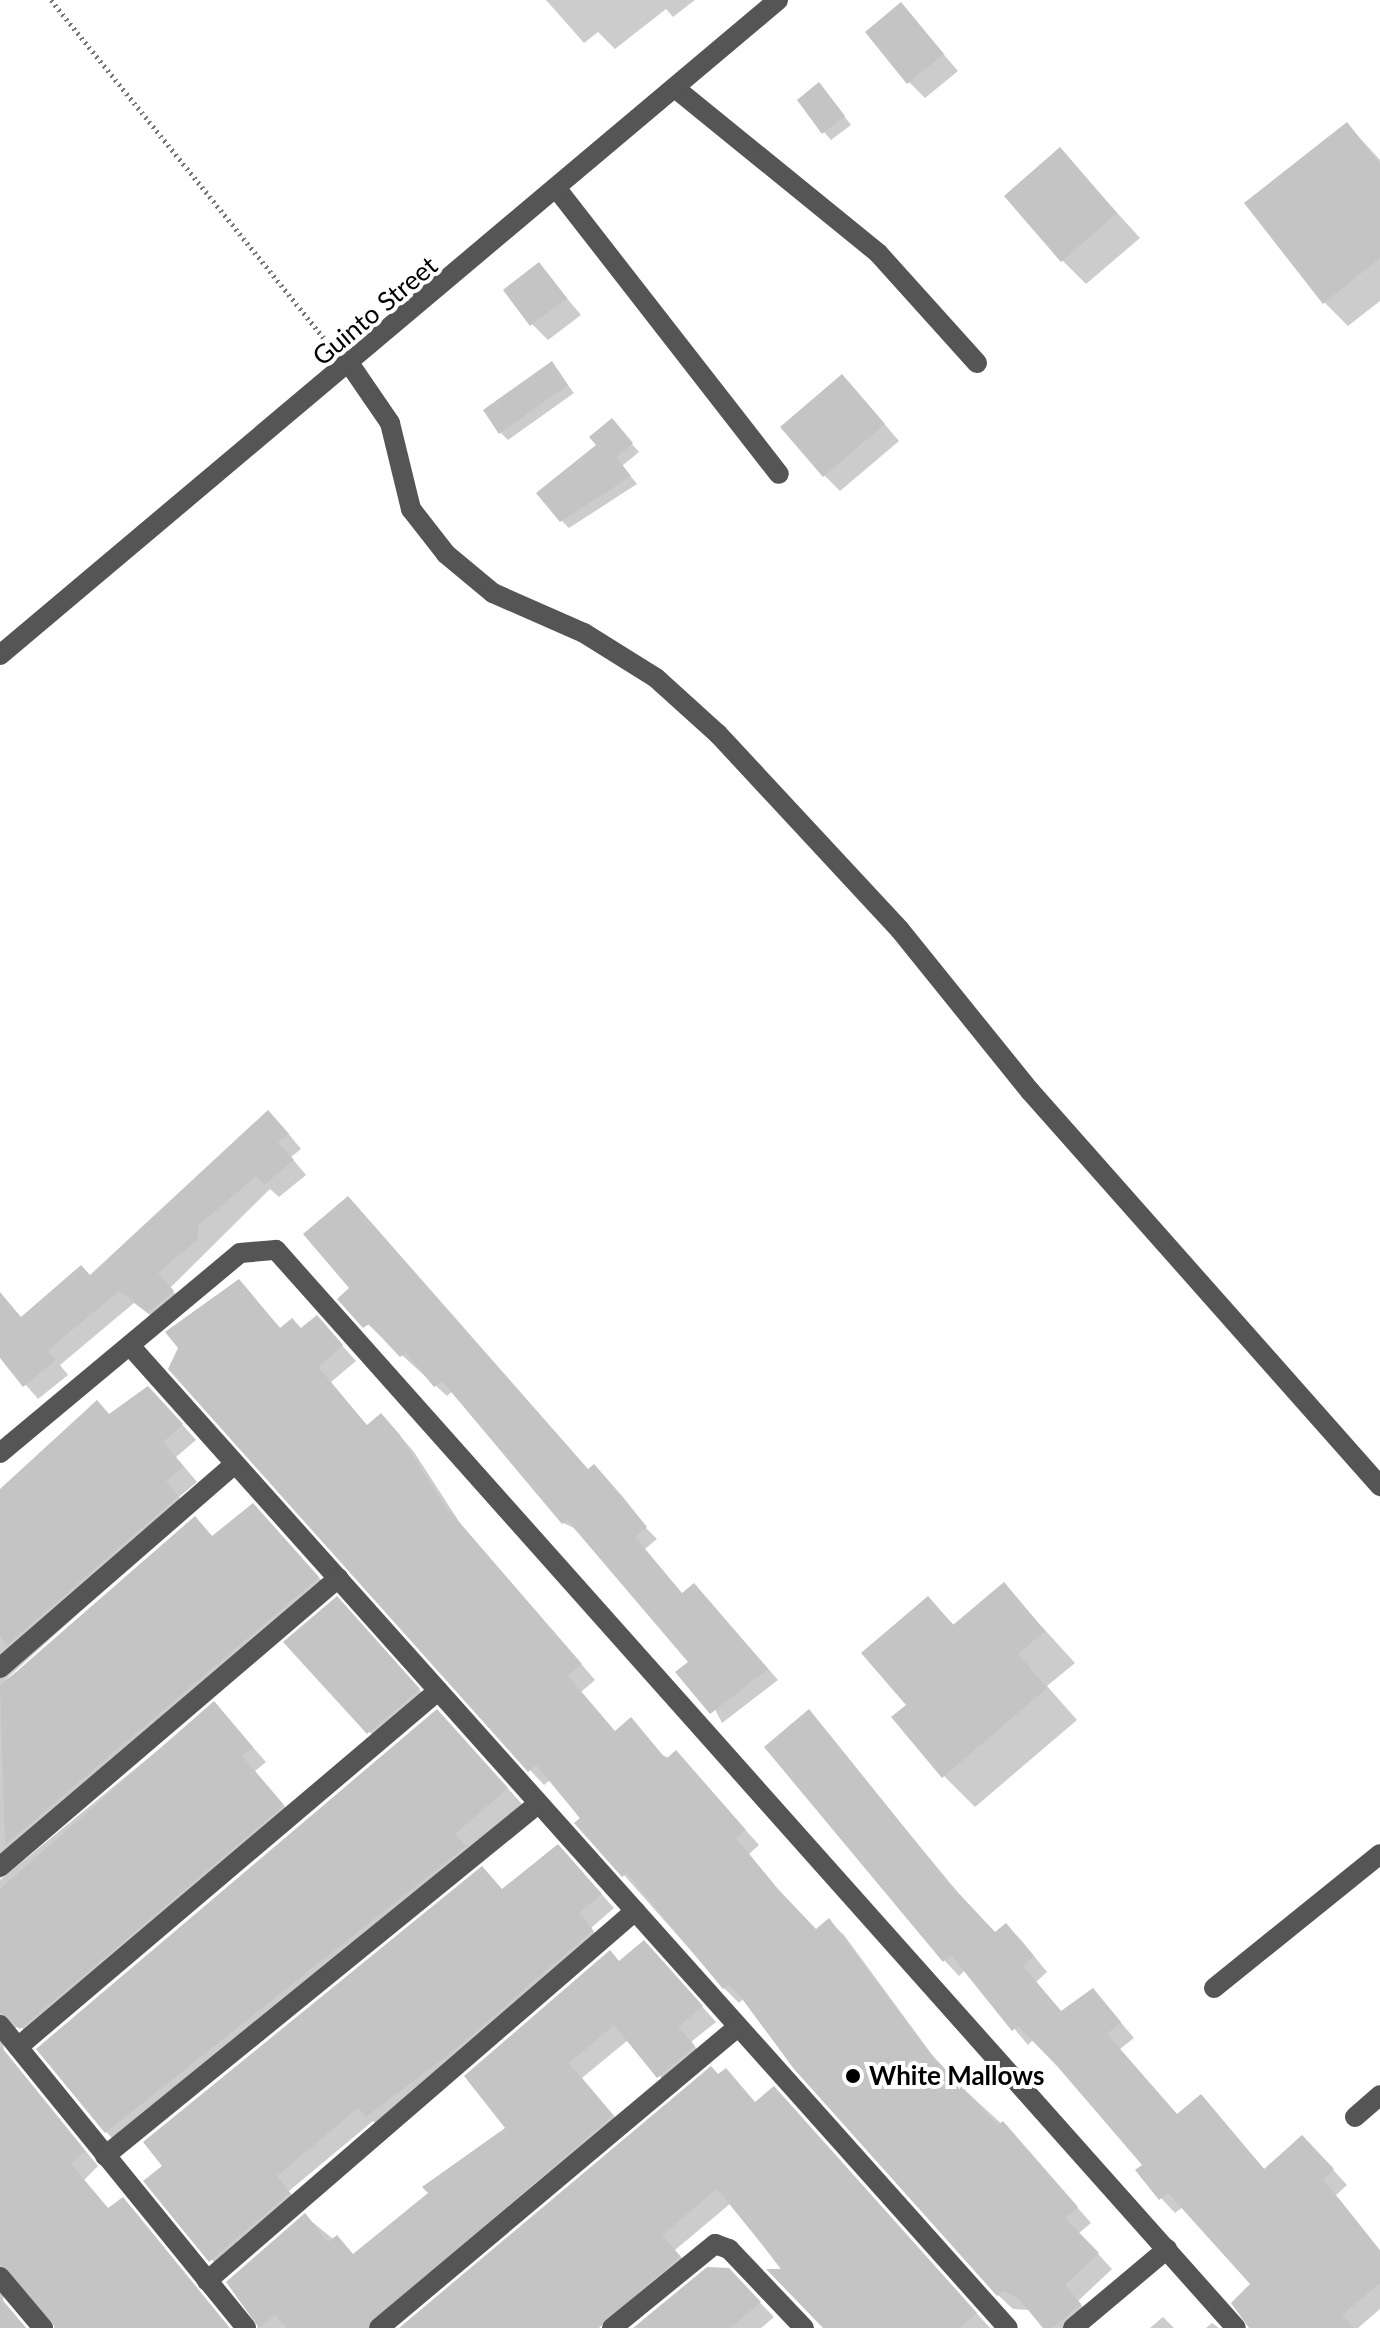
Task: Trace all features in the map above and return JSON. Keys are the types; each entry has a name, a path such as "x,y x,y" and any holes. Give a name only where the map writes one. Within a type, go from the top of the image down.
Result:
{"street":[{"name":"Guinto Street","path":"0,655 350,366 778,0"},
{"path":"675,88 878,253 977,363"},
{"path":"557,189 779,474"},
{"path":"350,366 390,423 411,509 446,554 493,593 584,633 656,678 718,734 900,930 1030,1091 1380,1486"},
{"path":"0,1453 132,1348 240,1253 276,1250 1236,2328"},
{"path":"132,1348 1008,2328"},
{"path":"0,1668 235,1464"},
{"path":"0,1867 338,1578"},
{"path":"18,2047 438,1691"},
{"path":"105,2156 539,1803"},
{"path":"1214,1988 1380,1854"},
{"path":"207,2281 635,1911"},
{"path":"0,2025 246,2328"},
{"path":"379,2328 738,2027"},
{"path":"1355,2117 1380,2095"},
{"path":"612,2328 715,2244 729,2249 804,2328"},
{"path":"1073,2328 1167,2249"},
{"path":"0,2277 43,2328"}],"path":[{"path":"51,0 350,366"}],"building":[{"path":"901,2 944,54 907,84 865,32"},
{"path":"819,82 845,116 822,134 797,100"},
{"path":"1347,122 1380,164 1380,258 1323,304 1244,203"},
{"path":"1060,147 1117,213 1061,262 1004,196"},
{"path":"539,262 567,298 530,326 503,290"},
{"path":"552,361 568,385 499,434 483,410"},
{"path":"842,374 885,424 823,477 780,427"},
{"path":"612,418 633,443 616,457 631,476 560,522 536,493 596,445 589,437"},
{"path":"268,1110 289,1134 278,1142 294,1160 264,1185 256,1176 199,1225 197,1240 158,1273 174,1291 148,1312 119,1291 48,1350 56,1360 23,1387 0,1358 0,1292 21,1317 81,1265 90,1275"},
{"path":"348,1196 588,1469 594,1464 622,1496 647,1527 635,1537 682,1593 694,1583 768,1669 710,1714 675,1672 688,1662 567,1520 562,1524 442,1381 434,1387 406,1353 400,1357 369,1324 363,1328 337,1299 349,1288 303,1234"},
{"path":"239,1279 280,1328 292,1318 301,1328 317,1315 343,1345 318,1367 367,1425 381,1413 400,1435 445,1506 582,1664 568,1676 615,1731 631,1717 666,1759 676,1750 746,1830 736,1838 777,1888 816,1929 829,1918 930,2053 998,2125 1003,2121 1078,2207 1065,2218 1099,2253 1065,2285 1081,2304 1052,2328 1043,2328 1019,2299 1003,2291 997,2296 794,2069 740,1996 729,1985 723,1989 627,1873 622,1877 574,1823 580,1818 536,1765 528,1772 168,1369 178,1348 165,1332"},
{"path":"148,1386 183,1424 163,1442 184,1467 166,1481 178,1496 7,1645 0,1636 0,1489 97,1400 109,1414"},
{"path":"253,1503 319,1577 5,1845 0,1686 195,1516 212,1536"},
{"path":"1004,1582 1045,1631 1018,1654 1047,1688 942,1778 891,1717 906,1705 861,1653 928,1596 953,1625"},
{"path":"337,1596 420,1689 367,1734 283,1642"},
{"path":"214,1701 253,1747 242,1756 284,1805 20,2029 0,2012 0,1889"},
{"path":"437,1709 508,1788 455,1834 466,1846 105,2133 36,2049"},
{"path":"809,1709 950,1884 995,1932 1006,1923 1034,1956 1023,1966 1061,2011 1093,1988 1121,2022 1107,2034 1177,2114 1201,2094 1264,2169 1302,2135 1334,2169 1323,2179 1380,2251 1380,2283 1342,2315 1354,2328 1249,2328 1231,2303 1250,2284 1168,2193 1159,2200 1135,2170 1142,2165 1057,2066 1018,2026 1012,2031 951,1955 943,1962 764,1747"},
{"path":"558,1844 602,1894 579,1913 593,1930 447,2056 366,2117 358,2108 277,2176 289,2193 209,2262 143,2181 162,2166 143,2142 482,1866 502,1889"},
{"path":"644,1940 703,2006 678,2027 695,2046 657,2078 614,2025 569,2063 613,2115 366,2328 286,2328 275,2315 259,2328 226,2282 305,2213 328,2242 337,2235 353,2254 428,2193 422,2187 505,2128 464,2076 610,1950 619,1961"},
{"path":"0,2046 85,2151 71,2164 108,2208 123,2197 229,2328 56,2328 0,2264"},
{"path":"711,2066 718,2074 726,2068 755,2102 774,2086 977,2313 960,2328 823,2328 766,2269 782,2269 717,2189 662,2235 680,2256 599,2328 399,2328"},
{"path":"707,2267 729,2268 761,2302 730,2328 633,2328"},
{"path":"0,2297 26,2328 0,2328"}],"place":[{"name":"White Mallows","path":"853,2076"}]}
